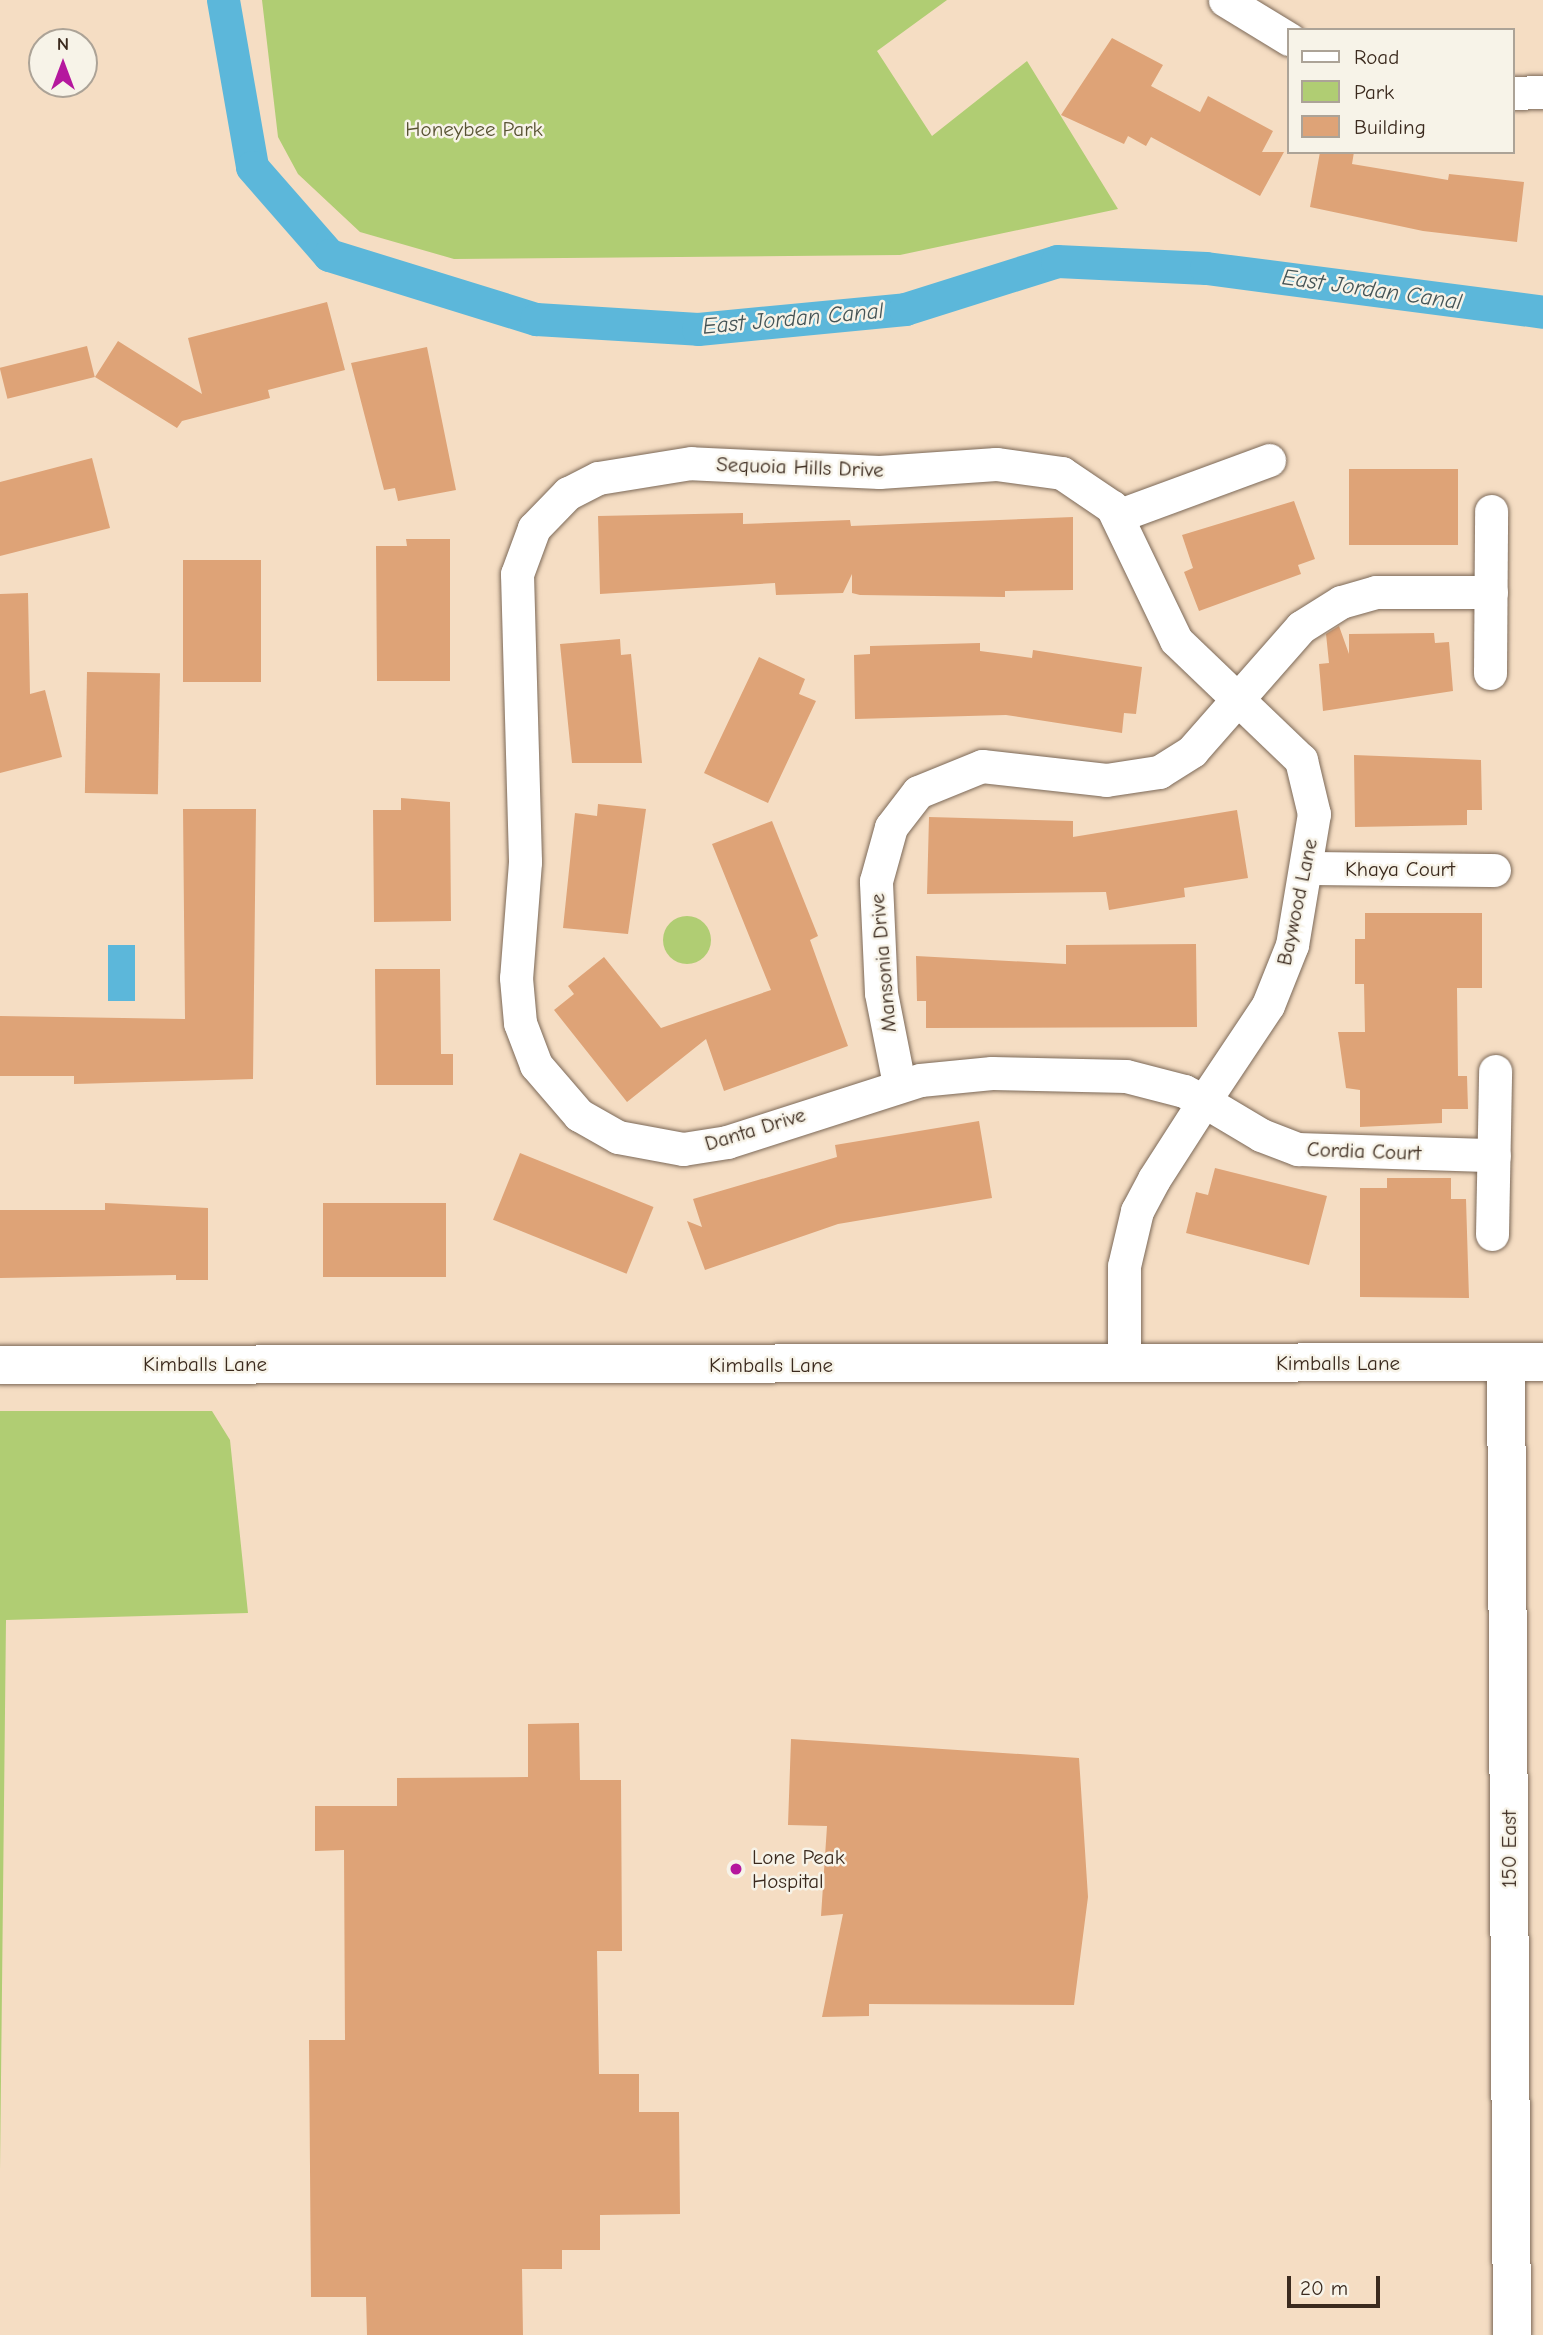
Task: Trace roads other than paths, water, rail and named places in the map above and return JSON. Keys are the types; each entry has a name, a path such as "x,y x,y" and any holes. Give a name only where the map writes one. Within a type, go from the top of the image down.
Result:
{"street":[{"path":"1225,0 1288,38"},
{"path":"1515,93 1543,92"},
{"path":"1117,516 1269,460"},
{"name":"Sequoia Hills Drive","path":"534,528 582,484 691,463 879,472 1023,465 1083,483"},
{"name":"Baywood Lane","path":"1083,483 1117,516 1166,626 1290,744 1309,777 1314,814 1286,968 1149,1187 1131,1228 1124,1266 1124,1363"},
{"path":"1490,673 1491,510"},
{"name":"Danta Drive","path":"534,528 515,592 525,862 516,978 520,1023 536,1065 579,1115 618,1137 661,1148 727,1142 899,1084 992,1073 1126,1076 1205,1101"},
{"name":"Mansonia Drive","path":"899,1084 881,993 876,881 891,827 918,792 982,766 1106,780 1141,777 1192,751 1301,627 1340,601 1376,592 1491,592"},
{"name":"Khaya Court","path":"1306,868 1494,870"},
{"path":"1492,1234 1495,1071"},
{"name":"Cordia Court","path":"1205,1101 1298,1149 1493,1155"},
{"name":"150 East","path":"1506,1362 1512,2335"},
{"name":"Kimballs Lane","path":"0,1365 1543,1362"}],"water":[{"path":"108,945 135,945 135,1001 108,1001"}],"waterway":[{"name":"East Jordan Canal","path":"223,0 252,167 329,255 536,319 698,329 905,309 1057,261 1206,268 1543,312"}],"place":[{"name":"Lone Peak Hospital","path":"736,1869"}],"park label":[{"name":"Honeybee Park","path":"474,129"}]}
